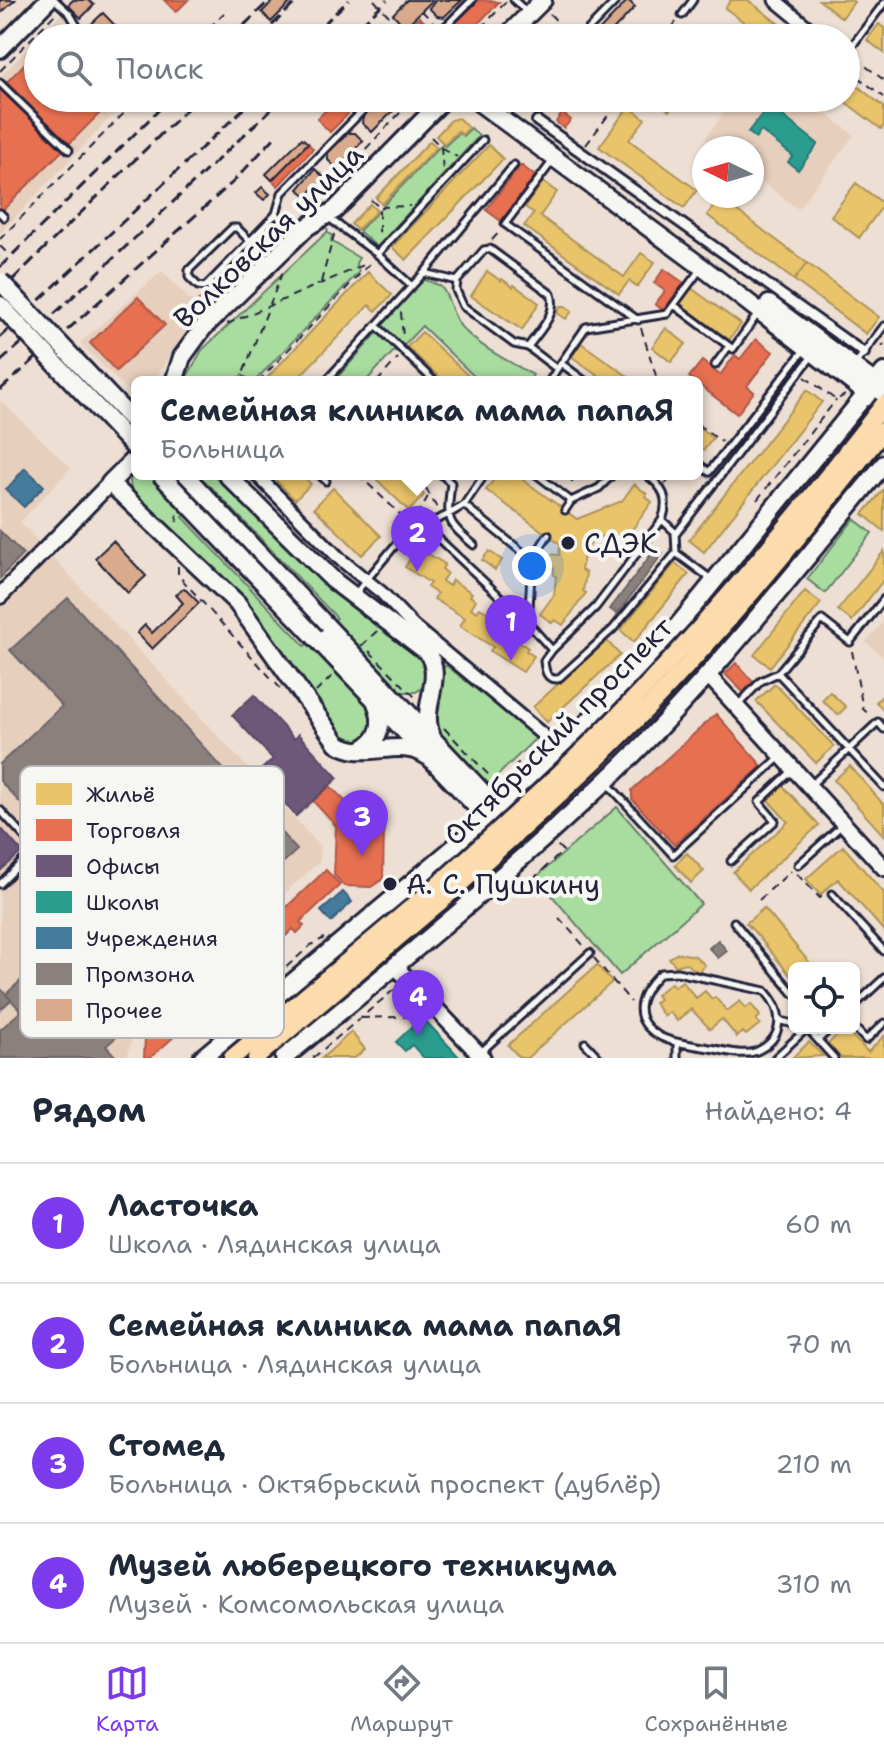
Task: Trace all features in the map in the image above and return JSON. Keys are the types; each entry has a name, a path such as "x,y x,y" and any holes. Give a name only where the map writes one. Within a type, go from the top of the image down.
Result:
{"main road":[{"path":"26,24 47,3"},
{"path":"519,24 537,6"},
{"path":"0,49 24,26"},
{"name":"Волковская улица","path":"176,376 191,342 294,232 326,223 335,210 432,112"},
{"path":"492,112 832,365 870,389 884,406"},
{"path":"510,112 859,359 870,389"},
{"path":"0,281 131,419"},
{"path":"0,305 131,444"},
{"path":"284,990 481,825 561,750 667,639 870,389"},
{"name":"Октябрьский проспект","path":"284,1017 436,896 488,840 648,684 778,540 884,406"},
{"name":"Октябрьский проспект","path":"284,1033 436,896 598,758 778,562 884,430"},
{"path":"131,462 110,483 224,588 249,617 337,743 355,750 431,748"},
{"path":"284,1058 396,967 605,781 706,675 884,464"},
{"path":"166,480 322,632"},
{"path":"189,480 381,696 431,748 498,808 530,848"},
{"path":"232,480 352,597 427,652 435,668 427,715 431,748 474,804 481,816 481,825"},
{"path":"381,696 416,698 433,684"},
{"path":"355,750 366,748 378,734 381,696"},
{"path":"202,1058 226,1038"},
{"name":"Октябрьский проспект","path":"232,1058 257,1038"},
{"name":"Октябрьский проспект","path":"256,1058 278,1038"}],"street":[{"path":"776,0 804,24"},
{"path":"537,121 859,359"},
{"path":"262,480 340,559 447,657 561,750"},
{"path":"0,596 110,483"},
{"path":"667,639 660,661 669,678 687,684 706,675 843,824 881,858"},
{"path":"396,967 481,1056"}],"lane":[{"path":"448,24 472,0"},
{"path":"511,0 537,6"},
{"path":"594,24 617,0"},
{"path":"682,15 693,0"},
{"path":"47,3 69,24"},
{"path":"860,35 884,3"},
{"path":"0,83 24,106"},
{"path":"30,112 69,150"},
{"path":"251,242 237,228 232,228 189,270 189,277 198,286 205,287 251,242 276,214 282,193 361,112"},
{"path":"377,254 483,140"},
{"path":"554,158 505,224 638,320"},
{"path":"330,376 424,273 514,165"},
{"path":"276,214 294,232"},
{"path":"326,223 377,254 412,286"},
{"path":"528,347 551,314 554,303 551,294 495,250 484,250 457,281 456,290 463,306 514,344 528,347 576,376"},
{"path":"553,376 586,327 667,314 702,267"},
{"path":"424,273 457,281"},
{"path":"674,305 733,349 761,311"},
{"path":"376,325 429,376"},
{"path":"859,359 884,326"},
{"path":"715,365 729,346"},
{"path":"675,535 799,372 811,349"},
{"path":"703,468 709,472 811,349"},
{"path":"448,480 451,483 445,517 474,545"},
{"path":"352,597 412,525 424,525 445,517 464,505 481,480"},
{"path":"544,480 571,501"},
{"path":"565,510 571,501 599,488 607,480"},
{"path":"652,480 661,488 666,502 662,520 596,607 544,661 545,673 550,677 558,679 613,629 676,553 675,535 662,520"},
{"path":"464,505 532,560"},
{"path":"424,525 528,623 552,650"},
{"path":"528,623 532,560 548,535"},
{"path":"676,553 715,582"},
{"path":"736,707 761,681 778,673 822,620 850,642 884,599"},
{"path":"778,673 884,787"},
{"path":"809,787 878,722 884,729"},
{"path":"605,781 673,855 781,756"},
{"path":"731,861 775,821 759,802 793,770"},
{"path":"0,810 20,834"},
{"path":"798,865 843,824"},
{"path":"0,884 20,866"},
{"path":"832,894 884,951"},
{"path":"734,922 788,987"},
{"path":"481,1056 590,953"},
{"path":"677,972 765,991 779,1010 781,1021 777,1033 757,1051 742,1054 661,1037 647,1025 639,1011 642,995 650,984 661,973 677,972"},
{"path":"860,1000 884,978"},
{"path":"781,1021 788,1023"},
{"path":"860,1034 866,1040 884,1023"},
{"path":"775,1058 801,1034"},
{"path":"812,1034 831,1057"},
{"path":"818,1040 824,1034"},
{"path":"677,1042 677,1058"},
{"path":"585,1043 599,1058"}],"path":[{"path":"374,0 389,16"},
{"path":"485,24 511,0"},
{"path":"32,24 47,3"},
{"path":"537,6 557,24"},
{"path":"213,24 224,13"},
{"path":"675,24 682,15"},
{"path":"0,71 24,36"},
{"path":"860,62 884,80"},
{"path":"860,79 884,97"},
{"path":"0,239 125,112"},
{"path":"294,232 401,112"},
{"path":"586,145 611,112"},
{"path":"431,137 464,162"},
{"path":"441,147 444,183"},
{"path":"371,200 379,207 423,205"},
{"path":"379,207 379,231 390,240"},
{"path":"321,283 334,235 326,223"},
{"path":"484,250 505,224"},
{"path":"0,246 5,251 0,256"},
{"path":"264,376 377,254"},
{"path":"222,326 366,264 368,266"},
{"path":"242,376 284,267"},
{"path":"638,320 656,376"},
{"path":"799,372 836,400"},
{"path":"757,500 836,400 870,389"},
{"path":"703,428 728,447"},
{"path":"364,480 412,525 430,493"},
{"path":"421,480 445,517"},
{"path":"571,480 573,488"},
{"path":"661,488 669,480"},
{"path":"177,512 178,575 289,697"},
{"path":"360,647 387,622"},
{"path":"850,642 863,709 878,722"},
{"path":"306,702 335,672"},
{"path":"513,768 519,762 523,766"},
{"path":"532,880 563,851 552,840"},
{"path":"759,900 793,869 820,898 826,893 832,894"},
{"path":"559,918 639,1011"},
{"path":"313,1058 396,988"},
{"path":"358,1018 428,1016"}],"shaded area":[{"path":"62,13 73,24 51,24"},
{"path":"24,52 24,112 116,112 0,233 0,77"},
{"path":"724,112 824,112 854,135 798,209 764,183 764,136 706,136"},
{"path":"162,271 200,310 158,376 131,376 131,394 80,343"},
{"path":"0,400 71,468 20,522 246,766 20,766 20,1038 132,1038 127,1058 0,1058"},
{"path":"884,621 884,658 866,642"},
{"path":"284,807 320,846 320,861 284,894"}],"green space":[{"path":"471,128 479,136 377,247 359,231 442,144 445,146 459,133 463,136"},
{"path":"327,232 332,236 331,241 359,258 356,263 359,272 260,376 187,376 202,350"},
{"path":"422,279 443,290 456,319 471,337 533,375 474,376 422,326 402,347 380,325"},
{"path":"378,332 396,349 371,376 338,376"},
{"path":"130,480 226,480 418,651 428,664 426,685 416,692 398,692 331,622 337,618 212,488 183,517 305,646 310,642 370,703 376,727 359,744 344,742 265,630 131,492"},
{"path":"854,519 872,533 825,593 807,579"},
{"path":"447,666 537,737 486,787 434,729 440,667"},
{"path":"617,807 701,904 620,975 536,877"}],"building: Жильё":[{"path":"731,0 748,0 779,24 746,24 725,8"},
{"path":"819,0 851,0 854,2 842,18"},
{"path":"879,24 884,28 884,53 867,40"},
{"path":"860,88 884,107 884,126 881,129 859,112"},
{"path":"625,112 636,112 645,119 629,140 692,186 692,197 684,208 599,147"},
{"path":"458,118 469,128 462,135 458,131 444,144 436,136 451,120"},
{"path":"430,141 437,147 382,204 376,198"},
{"path":"489,145 503,159 406,260 392,247"},
{"path":"543,182 557,192 540,216 624,277 641,253 655,262 637,287 629,281 619,294 524,226 534,213 525,207"},
{"path":"856,183 884,204 859,238 831,216"},
{"path":"370,204 377,211 357,230 351,224"},
{"path":"712,208 733,208 807,263 794,280 707,215"},
{"path":"807,263 879,317 866,334 794,280"},
{"path":"487,271 539,303 522,330 471,296"},
{"path":"368,272 392,295 376,311 369,305 300,376 269,376"},
{"path":"691,288 741,324 729,340 680,304"},
{"path":"561,306 572,311 566,319 557,313"},
{"path":"666,328 686,344 671,362 652,347"},
{"path":"422,332 469,376 438,376 407,347"},
{"path":"581,343 628,376 599,376 572,357"},
{"path":"807,390 822,402 704,552 689,540"},
{"path":"703,430 713,438 703,449"},
{"path":"276,480 307,480 311,484 295,500"},
{"path":"377,480 408,480 424,495 409,511"},
{"path":"494,480 523,480 577,519 622,501 634,484 652,502 629,534 626,532 611,538 607,535 594,539 585,552 581,570 586,573 583,591 586,593 563,625 555,620 552,623 540,614 554,595 556,576 554,568 549,568 551,554 559,555 560,544 486,490"},
{"path":"333,488 381,536 362,555 314,508"},
{"path":"884,489 884,531 863,514"},
{"path":"489,551 502,560 495,570 482,560"},
{"path":"884,551 884,579 852,621 838,610"},
{"path":"415,552 421,557 425,552 445,564 442,569 447,573 442,581 449,586 452,580 472,593 470,596 476,600 471,608 477,612 480,608 500,620 497,625 504,629 499,636 505,640 508,635 528,648 526,651 534,656 523,672 490,651 493,647 460,626 465,618 434,599 437,594 427,587 430,583 405,567"},
{"path":"675,563 689,574 634,642 620,630"},
{"path":"805,591 821,603 770,667 754,655"},
{"path":"606,640 620,655 547,722 533,707"},
{"path":"775,684 834,746 816,763 756,701"},
{"path":"830,692 846,707 838,715 822,700"},
{"path":"884,694 884,711 876,702"},
{"path":"850,766 884,805 884,836 834,780"},
{"path":"782,785 819,825 749,889 733,872 788,822 767,799"},
{"path":"843,846 884,893 884,931 838,879 820,895 806,879"},
{"path":"687,853 704,871 691,883 675,865"},
{"path":"764,908 809,962 788,962 788,973 746,923"},
{"path":"678,953 695,956 705,965 698,972 685,963 676,966 669,958"},
{"path":"597,965 612,982 527,1058 520,1058 508,1045"},
{"path":"682,981 696,998 705,991 727,1011 740,1001 746,1008 751,1004 760,1016 756,1020 760,1024 746,1035 743,1032 737,1037 722,1019 710,1029 691,1009 677,1021 670,1012 664,1016 654,1003 659,999 656,995 671,983 674,987"},
{"path":"351,1032 365,1049 355,1058 322,1058"},
{"path":"838,1034 850,1034 868,1052 884,1036 884,1058 841,1058 828,1044"},
{"path":"809,1042 823,1056 792,1058"}],"building: Торговля":[{"path":"164,0 188,0 176,12"},
{"path":"479,0 499,2 478,24 454,24"},
{"path":"419,17 427,24 412,24"},
{"path":"24,64 24,112 101,112 2,211 0,208 0,89"},
{"path":"324,112 350,112 330,132 317,119"},
{"path":"562,113 571,120 564,128 556,122"},
{"path":"308,143 313,149 278,186 272,180"},
{"path":"521,165 535,176 501,221 486,210"},
{"path":"664,269 684,283 663,310 655,304 665,291 654,283"},
{"path":"138,297 165,325 116,371 90,343"},
{"path":"202,297 207,302 200,310 194,304"},
{"path":"756,339 773,352 747,386 754,392 737,414 703,388 703,376 690,376 702,361 720,375 735,355 740,359"},
{"path":"736,663 753,682 743,692 725,674"},
{"path":"716,714 762,766 674,845 632,799 632,790"},
{"path":"330,786 359,815 373,816 384,827 383,879 371,887 344,886 334,875 336,826 313,801"},
{"path":"326,870 340,885 300,922 304,926 297,933 293,929 284,938 284,909"},
{"path":"145,1038 173,1038 150,1058 144,1058"}],"building: Офисы":[{"path":"254,695 294,739 298,734 338,778 296,816 284,803 284,766 265,766 273,759 232,715"},
{"path":"0,827 20,854 0,871"}],"building: Школы":[{"path":"764,112 778,112 818,144 798,170 788,162 793,156 761,131 753,136 748,132"},
{"path":"422,1017 460,1058 424,1058 412,1045 405,1051 396,1042"}],"building: Учреждения":[{"path":"25,468 44,486 24,507 6,490"},
{"path":"343,892 352,902 331,922 321,911"}],"building: Промзона":[{"path":"0,531 23,554 0,578"},
{"path":"656,548 663,553 617,614 610,609"},
{"path":"68,598 221,766 20,766 20,802 0,781 0,764 62,706 10,650"},
{"path":"284,836 297,850 284,862"},
{"path":"718,940 727,951 718,958 709,948"},
{"path":"20,981 20,1010 6,994"},
{"path":"0,988 11,1000 0,1010"},
{"path":"20,1012 20,1038 115,1038 106,1046 117,1058 0,1058 0,1030"}],"building: Прочее":[{"path":"0,0 15,0 0,14"},
{"path":"73,0 88,0 94,5 81,18 68,5"},
{"path":"274,0 290,3 271,22 262,12"},
{"path":"407,0 433,0 408,24 402,24 393,14"},
{"path":"436,0 462,0 444,17 437,16 429,8"},
{"path":"628,0 635,7 619,24 605,24"},
{"path":"103,13 114,24 91,24"},
{"path":"368,112 392,112 372,132 362,123"},
{"path":"348,133 355,133 363,141 336,168 328,160 328,153"},
{"path":"302,138 308,143 272,180 266,174"},
{"path":"315,169 327,180 317,192 313,189 307,196 298,189"},
{"path":"262,187 270,194 264,200 256,193"},
{"path":"113,541 146,576 128,593 95,558"},
{"path":"184,588 199,603 152,649 137,633 145,625 152,633 183,603 176,595"}],"railway":[{"path":"245,24 270,0"},
{"path":"273,24 298,0"},
{"path":"324,24 349,0"},
{"path":"362,24 387,0"},
{"path":"0,267 157,112"},
{"path":"0,292 184,112"},
{"path":"0,337 240,112"},
{"path":"0,362 268,112"},
{"path":"0,390 233,182 277,135"}],"place":[{"name":"СДЭК","path":"568,543"},
{"name":"Семейная клиника мама папаЯ","path":"417,572"},
{"name":"Ласточка","path":"511,661"},
{"name":"Стомед","path":"362,856"},
{"name":"А. С. Пушкину","path":"390,884"},
{"name":"Музей люберецкого техникума","path":"418,1036"}]}
